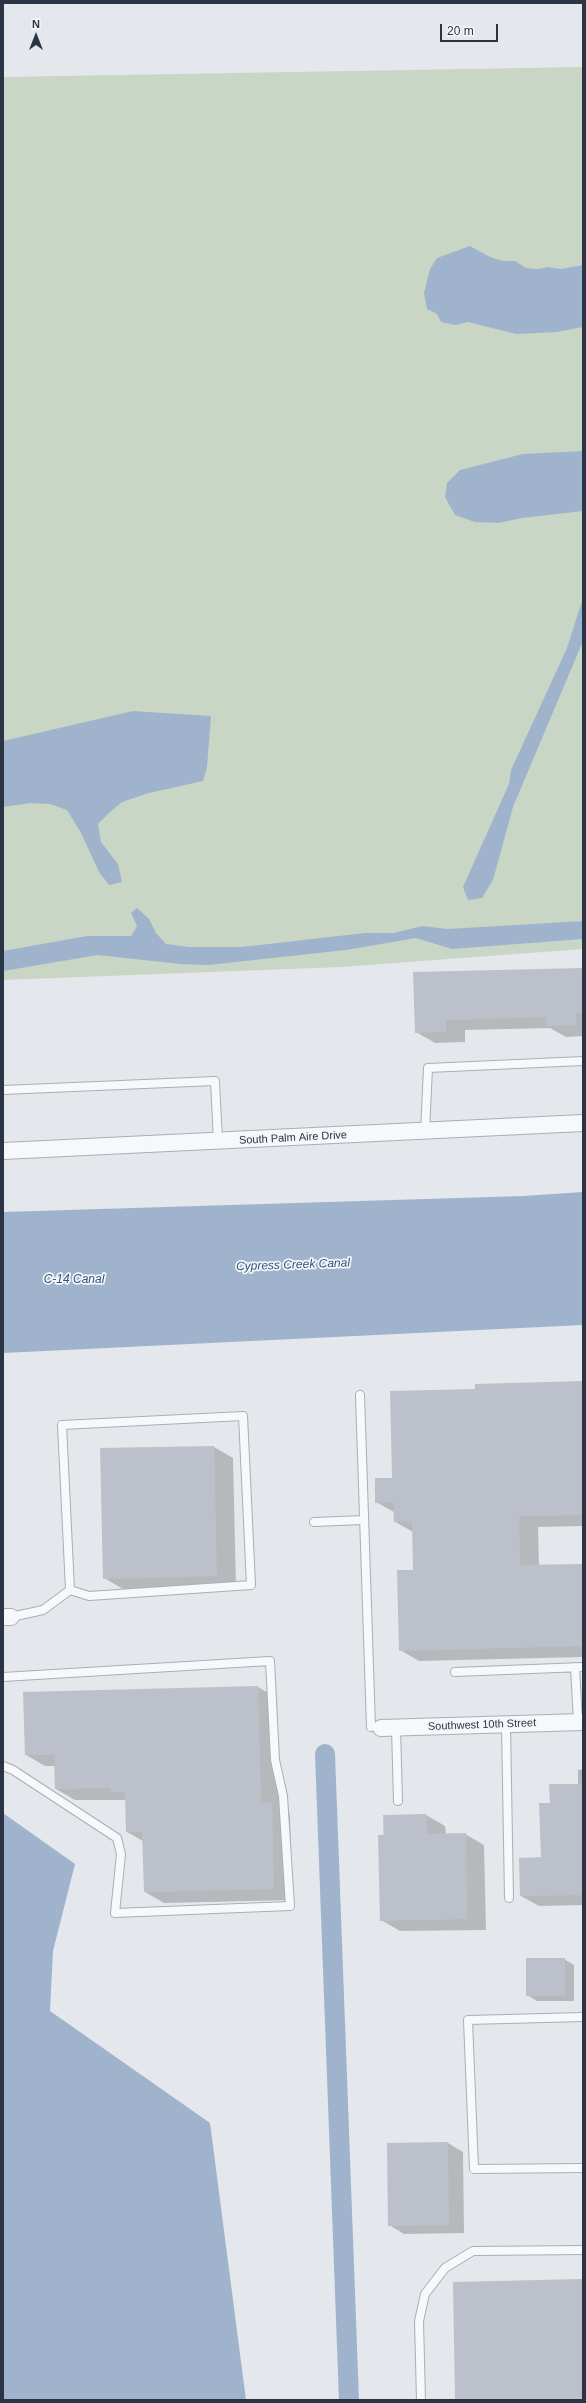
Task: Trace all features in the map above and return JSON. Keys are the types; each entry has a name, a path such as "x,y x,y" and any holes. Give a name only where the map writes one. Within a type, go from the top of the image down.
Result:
{"street":[{"name":"South Palm Aire Drive","path":"3,1151 425,1132 583,1123"},
{"name":"Southwest 10th Street","path":"383,1728 581,1722"}],"lane":[{"path":"425,1132 428,1068 583,1061"},
{"path":"3,1090 215,1081 218,1141"},
{"path":"360,1395 364,1520 383,1728 398,1801"},
{"path":"243,1416 251,1585 89,1596 70,1590 62,1426 243,1416"},
{"path":"314,1522 364,1520"},
{"path":"7,1617 43,1610 70,1590"},
{"path":"3,1676 270,1661 275,1760 283,1796 290,1906 115,1913 122,1854 117,1838 13,1770 3,1766"},
{"path":"454,1672 579,1667 581,1722"},
{"path":"506,1724 509,1898"},
{"path":"583,2017 468,2020 474,2169 583,2168"},
{"path":"421,2400 420,2321 425,2294 445,2268 473,2251 583,2250"}],"green space":[{"path":"583,67 583,949 341,967 3,980 3,77"}],"water":[{"path":"470,246 490,257 503,261 515,261 526,268 538,269 547,267 561,269 583,265 583,327 557,332 516,334 468,322 455,325 441,322 437,314 427,309 424,293 430,269 437,258"},
{"path":"583,451 583,511 522,518 498,523 475,522 455,515 445,497 447,483 460,470 523,454"},
{"path":"583,598 583,641 513,807 493,880 482,898 468,900 463,887 509,784 511,770 567,648"},
{"path":"133,711 211,716 207,767 203,781 149,793 122,802 98,824 101,842 118,864 122,882 109,885 99,872 81,833 67,810 50,804 31,803 3,807 3,741"},
{"path":"137,908 149,919 156,933 166,944 189,947 242,947 365,933 394,933 422,926 448,929 583,921 583,939 452,949 416,938 346,950 208,965 180,964 98,955 3,971 3,951 87,936 131,936 137,926 131,913"},
{"name":"C-14 Canal","path":"583,1192 583,1325 3,1353 3,1212 523,1196"},
{"path":"3,1813 75,1864 53,1951 50,2011 210,2123 246,2400 3,2400"}],"building":[{"path":"583,968 583,1013 576,1013 576,1025 546,1026 546,1017 446,1020 446,1032 415,1033 413,972"},
{"path":"583,1381 583,1515 519,1516 520,1565 583,1564 583,1646 399,1651 397,1570 413,1570 412,1521 394,1522 393,1502 375,1503 375,1478 392,1478 390,1391 475,1389 475,1384"},
{"path":"214,1446 217,1576 103,1579 100,1448"},
{"path":"258,1686 261,1803 272,1802 274,1889 144,1892 142,1832 126,1832 125,1792 111,1792 111,1788 55,1789 54,1755 25,1755 23,1692"},
{"path":"549,1784 583,1784 583,1895 520,1896 519,1858 541,1857 539,1803 550,1803"},
{"path":"426,1814 427,1834 466,1833 467,1919 380,1921 378,1835 384,1835 383,1815"},
{"path":"526,1958 565,1958 565,1996 526,1996"},
{"path":"448,2142 449,2225 388,2226 387,2143"},
{"path":"583,2279 583,2400 455,2400 453,2282"}],"waterway":[{"path":"325,1754 349,2400"}],"water label":[{"name":"Cypress Creek Canal","path":"293,1265"}]}
